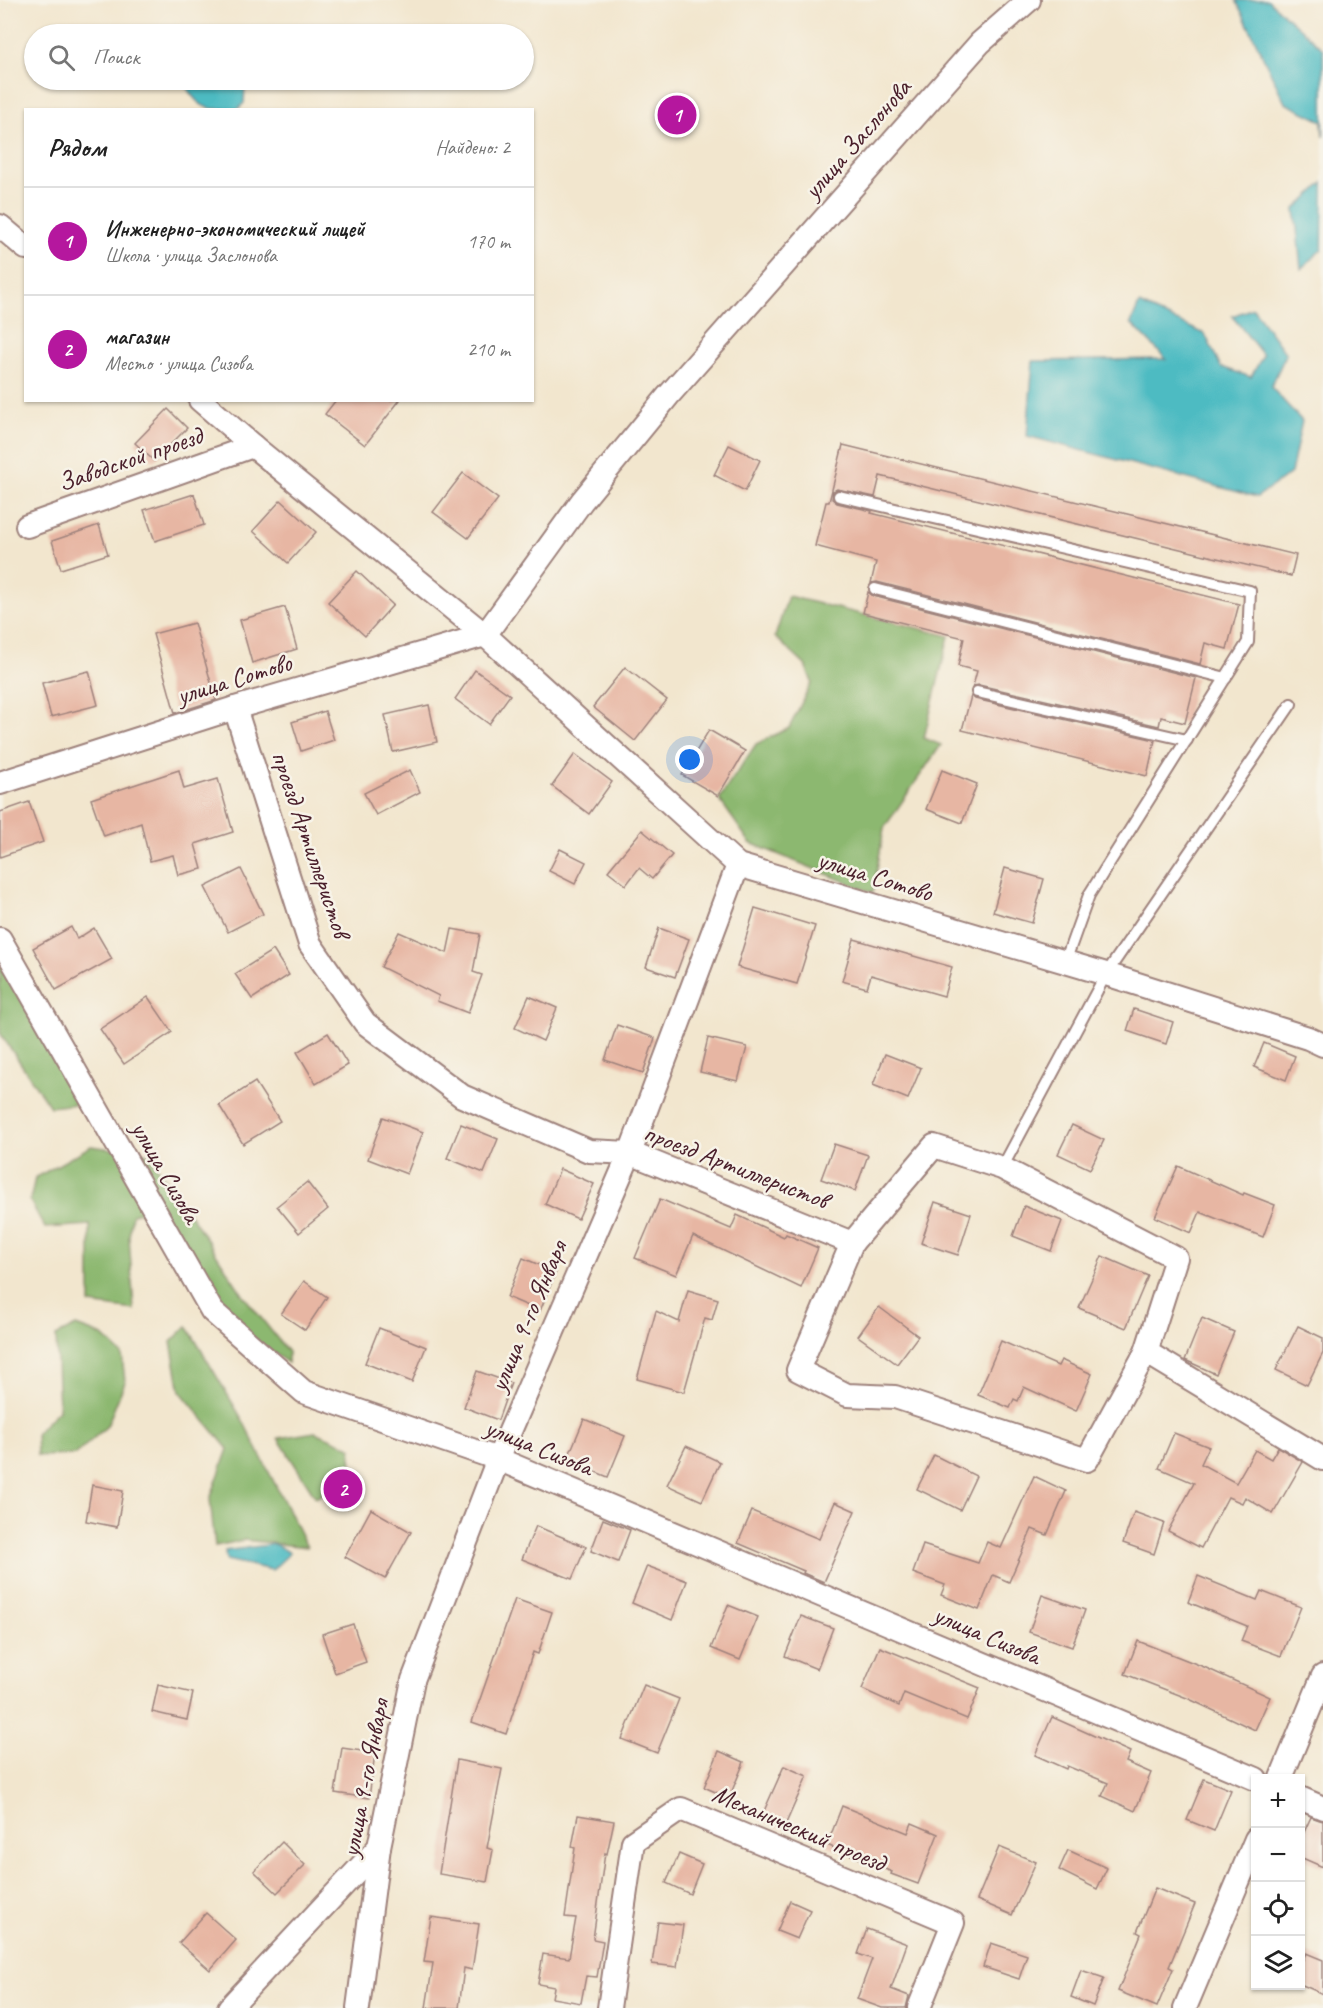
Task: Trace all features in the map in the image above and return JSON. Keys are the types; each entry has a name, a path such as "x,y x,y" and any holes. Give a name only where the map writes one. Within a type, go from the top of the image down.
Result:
{"street":[{"name":"улица Заслонова","path":"485,634 582,501 668,396 980,44 1029,0"},
{"path":"0,226 24,246"},
{"name":"улица Сотово","path":"202,402 253,446 485,634 738,865 1106,974 1308,1038 1323,1045"},
{"name":"Заводской проезд","path":"27,526 253,446"},
{"name":"улица Сотово","path":"0,783 235,708 485,634"},
{"name":"проезд Артиллеристов","path":"235,708 310,944 366,1023 462,1096 589,1151 630,1153 852,1243"},
{"name":"улица 9-го Января","path":"358,2008 379,1847 413,1680 498,1459 630,1153 738,865"},
{"name":"улица Сизова","path":"0,939 212,1311 304,1392 498,1459 1251,1777"},
{"path":"934,1146 1002,1168 1176,1258 1146,1352 1087,1460 895,1397 848,1395 798,1370 852,1243 934,1146"},
{"path":"1146,1352 1323,1459"},
{"path":"1283,1774 1323,1676"},
{"path":"1305,1800 1323,1808"},
{"name":"Механический проезд","path":"609,2008 633,1842 681,1809 953,1923 919,2008"},
{"path":"229,2008 379,1847"},
{"path":"1185,2008 1251,1851"}],"lane":[{"path":"839,496 1250,591 1248,642 1089,895 1065,962"},
{"path":"875,590 1226,678"},
{"path":"977,692 1187,740"},
{"path":"1002,1168 1106,974 1291,704"}],"green space":[{"path":"788,596 949,636 924,738 941,745 884,828 873,893 750,843 719,799 756,744 789,728 812,682 805,665 775,637"},
{"path":"0,956 86,1103 50,1107 0,1033"},
{"path":"91,1146 148,1154 243,1295 288,1352 288,1363 223,1318 140,1212 132,1214 129,1237 134,1310 90,1304 90,1225 45,1228 30,1201 35,1178"},
{"path":"76,1326 103,1336 122,1354 125,1382 107,1426 75,1455 37,1456 36,1433 59,1410 56,1336"},
{"path":"187,1326 242,1419 307,1547 245,1540 215,1546 210,1499 228,1449 180,1391 171,1342"},
{"path":"315,1432 351,1447 352,1476 316,1498 278,1438"}],"water":[{"path":"1236,0 1268,0 1323,49 1323,137 1322,121 1285,103"},
{"path":"189,90 245,90 244,103 239,108 210,108 199,103"},
{"path":"1323,183 1322,249 1301,269 1295,209"},
{"path":"1139,304 1205,334 1221,367 1251,377 1263,355 1232,316 1253,308 1286,354 1271,387 1302,421 1291,473 1257,497 1027,436 1033,361 1166,359 1131,323"},
{"path":"275,1544 290,1553 272,1570 226,1560 225,1551"}],"building":[{"path":"334,402 398,402 365,445 325,414"},
{"path":"168,409 187,428 154,461 135,443"},
{"path":"729,445 760,460 745,491 714,475"},
{"path":"843,445 1296,555 1291,576 880,476 875,497 837,489 833,491 832,499 837,503 872,511 871,513 1239,604 1227,649 1205,643 1200,664 877,582 871,583 876,562 815,546"},
{"path":"463,473 498,499 468,538 433,512"},
{"path":"194,494 204,525 155,541 144,510"},
{"path":"281,500 316,532 288,563 253,531"},
{"path":"99,525 108,554 61,569 52,541"},
{"path":"357,571 393,605 365,636 328,602"},
{"path":"868,592 873,596 1196,678 1185,723 1161,717 1159,726 979,685 973,686 977,671 958,666 964,638 863,613"},
{"path":"285,607 297,649 252,663 240,620"},
{"path":"194,623 216,700 175,713 153,634"},
{"path":"625,667 667,700 635,741 593,707"},
{"path":"475,670 510,695 489,724 455,699"},
{"path":"89,671 98,705 51,717 42,683"},
{"path":"971,696 975,699 1155,740 1147,776 962,730"},
{"path":"429,705 437,742 393,752 385,715"},
{"path":"325,711 334,740 301,751 292,722"},
{"path":"709,730 745,751 718,796 682,775"},
{"path":"575,754 612,782 589,814 552,786"},
{"path":"179,770 184,789 218,779 233,832 195,844 202,869 178,875 173,855 150,861 141,823 104,836 91,799"},
{"path":"410,770 420,792 376,815 364,793"},
{"path":"942,770 977,784 962,823 926,809"},
{"path":"29,802 43,842 0,857 0,812"},
{"path":"642,830 672,855 652,879 639,868 626,885 608,871"},
{"path":"560,849 586,862 575,884 549,871"},
{"path":"1005,868 1044,879 1032,923 993,912"},
{"path":"241,869 263,914 228,932 205,887"},
{"path":"755,908 815,926 797,984 737,967"},
{"path":"71,927 77,939 94,928 112,959 56,990 33,948"},
{"path":"659,928 689,939 675,977 646,967"},
{"path":"452,929 480,934 473,972 482,975 468,1013 437,1001 439,996 381,967 399,932 447,953"},
{"path":"854,939 952,967 944,996 871,975 867,988 842,981"},
{"path":"273,950 289,975 252,999 235,974"},
{"path":"529,996 557,1008 543,1041 515,1028"},
{"path":"148,997 172,1032 124,1064 100,1029"},
{"path":"1134,1009 1173,1022 1166,1044 1127,1031"},
{"path":"617,1025 655,1038 643,1073 605,1060"},
{"path":"328,1033 348,1065 316,1084 297,1052"},
{"path":"708,1038 747,1047 738,1081 700,1072"},
{"path":"1264,1043 1295,1056 1286,1080 1254,1067"},
{"path":"885,1054 921,1068 908,1099 873,1085"},
{"path":"255,1082 280,1121 243,1144 219,1105"},
{"path":"383,1117 423,1132 407,1174 368,1159"},
{"path":"461,1124 498,1139 484,1173 447,1158"},
{"path":"1072,1125 1104,1140 1090,1169 1058,1154"},
{"path":"834,1144 868,1155 855,1191 821,1179"},
{"path":"1178,1166 1243,1195 1244,1193 1275,1205 1263,1237 1200,1212 1191,1233 1155,1217"},
{"path":"560,1169 594,1184 578,1219 545,1204"},
{"path":"307,1182 328,1209 299,1233 277,1206"},
{"path":"660,1199 731,1229 737,1215 784,1237 786,1234 818,1248 801,1288 693,1236 676,1275 635,1258"},
{"path":"935,1202 971,1214 958,1255 921,1243"},
{"path":"1024,1206 1062,1221 1051,1251 1013,1236"},
{"path":"1102,1256 1148,1276 1126,1328 1079,1308"},
{"path":"523,1258 556,1272 540,1311 507,1297"},
{"path":"304,1281 327,1297 305,1330 281,1314"},
{"path":"688,1290 718,1299 712,1320 705,1318 684,1392 637,1379 656,1311 679,1322"},
{"path":"879,1307 918,1336 897,1364 858,1336"},
{"path":"1202,1318 1234,1332 1216,1374 1185,1360"},
{"path":"1298,1326 1323,1338 1323,1353 1307,1385 1276,1370"},
{"path":"379,1328 426,1347 412,1382 365,1363"},
{"path":"1001,1341 1058,1366 1061,1360 1092,1374 1076,1411 1024,1387 1018,1401 1014,1399 1010,1408 978,1395"},
{"path":"477,1371 511,1383 498,1420 464,1407"},
{"path":"584,1419 625,1436 608,1477 567,1460"},
{"path":"1174,1433 1209,1447 1201,1464 1236,1483 1255,1450 1271,1459 1278,1447 1303,1462 1273,1514 1245,1497 1242,1503 1228,1497 1201,1548 1168,1531 1194,1483 1159,1468"},
{"path":"686,1446 720,1462 702,1501 667,1485"},
{"path":"934,1455 976,1476 960,1510 917,1489"},
{"path":"339,1472 360,1485 346,1507 325,1494"},
{"path":"1034,1476 1066,1491 1047,1535 1032,1529 1009,1582 993,1575 979,1610 941,1595 945,1585 913,1573 923,1545 978,1563 987,1542 1001,1548"},
{"path":"92,1485 123,1491 117,1527 86,1521"},
{"path":"835,1502 855,1511 824,1582 738,1543 752,1511 819,1539"},
{"path":"371,1509 411,1532 385,1579 345,1557"},
{"path":"1134,1512 1164,1523 1154,1554 1123,1543"},
{"path":"603,1519 630,1530 618,1562 591,1551"},
{"path":"536,1526 586,1547 572,1579 522,1559"},
{"path":"647,1566 687,1581 672,1620 632,1603"},
{"path":"1198,1576 1257,1600 1261,1591 1301,1607 1281,1656 1241,1641 1247,1626 1188,1602"},
{"path":"1042,1595 1085,1610 1072,1647 1029,1632"},
{"path":"515,1599 552,1612 538,1654 533,1652 506,1734 472,1722"},
{"path":"728,1605 758,1617 740,1660 711,1648"},
{"path":"801,1616 833,1628 817,1669 785,1656"},
{"path":"353,1624 366,1662 335,1673 322,1634"},
{"path":"1138,1641 1204,1667 1270,1697 1255,1730 1187,1698 1125,1674"},
{"path":"880,1647 980,1688 967,1719 904,1693 899,1706 862,1689"},
{"path":"158,1685 193,1693 187,1720 152,1712"},
{"path":"644,1685 679,1699 657,1753 622,1739"},
{"path":"1052,1717 1130,1752 1126,1762 1151,1773 1135,1811 1102,1796 1108,1783 1067,1766 1066,1769 1035,1755"},
{"path":"342,1748 375,1753 369,1798 335,1793"},
{"path":"719,1751 744,1762 729,1798 704,1787"},
{"path":"457,1760 502,1769 487,1848 493,1850 487,1882 439,1874"},
{"path":"784,1766 807,1776 783,1830 760,1820"},
{"path":"1204,1779 1231,1790 1214,1831 1187,1820"},
{"path":"842,1806 908,1833 912,1823 938,1834 918,1884 827,1845"},
{"path":"578,1815 614,1821 607,1854 605,1853 593,1939 603,1941 597,1977 586,1976 581,2003 552,1998 554,1987 538,1984 543,1954 569,1958 576,1918 565,1917 575,1848 572,1847"},
{"path":"1311,1817 1323,1821 1323,1867 1305,1859 1305,1830"},
{"path":"282,1842 305,1865 277,1893 254,1871"},
{"path":"999,1847 1036,1862 1012,1915 977,1900"},
{"path":"1068,1850 1107,1868 1097,1889 1059,1870"},
{"path":"679,1854 702,1864 690,1894 666,1883"},
{"path":"1155,1888 1195,1904 1169,1967 1173,1969 1157,2007 1118,1991 1141,1934 1137,1932"},
{"path":"790,1901 810,1910 797,1939 777,1931"},
{"path":"206,1913 236,1940 210,1970 179,1943"},
{"path":"431,1917 479,1924 472,1970 464,1968 459,2008 426,2008 433,1963 424,1962"},
{"path":"658,1922 683,1925 677,1967 652,1964"},
{"path":"867,1929 907,1944 891,1989 909,1996 906,2008 882,2008 857,1999 872,1959 858,1954"},
{"path":"991,1943 1027,1955 1019,1979 983,1967"},
{"path":"1306,1953 1323,1960 1323,1994 1305,1986"},
{"path":"1081,1970 1104,1978 1093,2006 1071,1997"}],"place":[{"name":"Инженерно-экономический лицей","path":"677,115"},
{"name":"магазин","path":"343,1489"}]}
